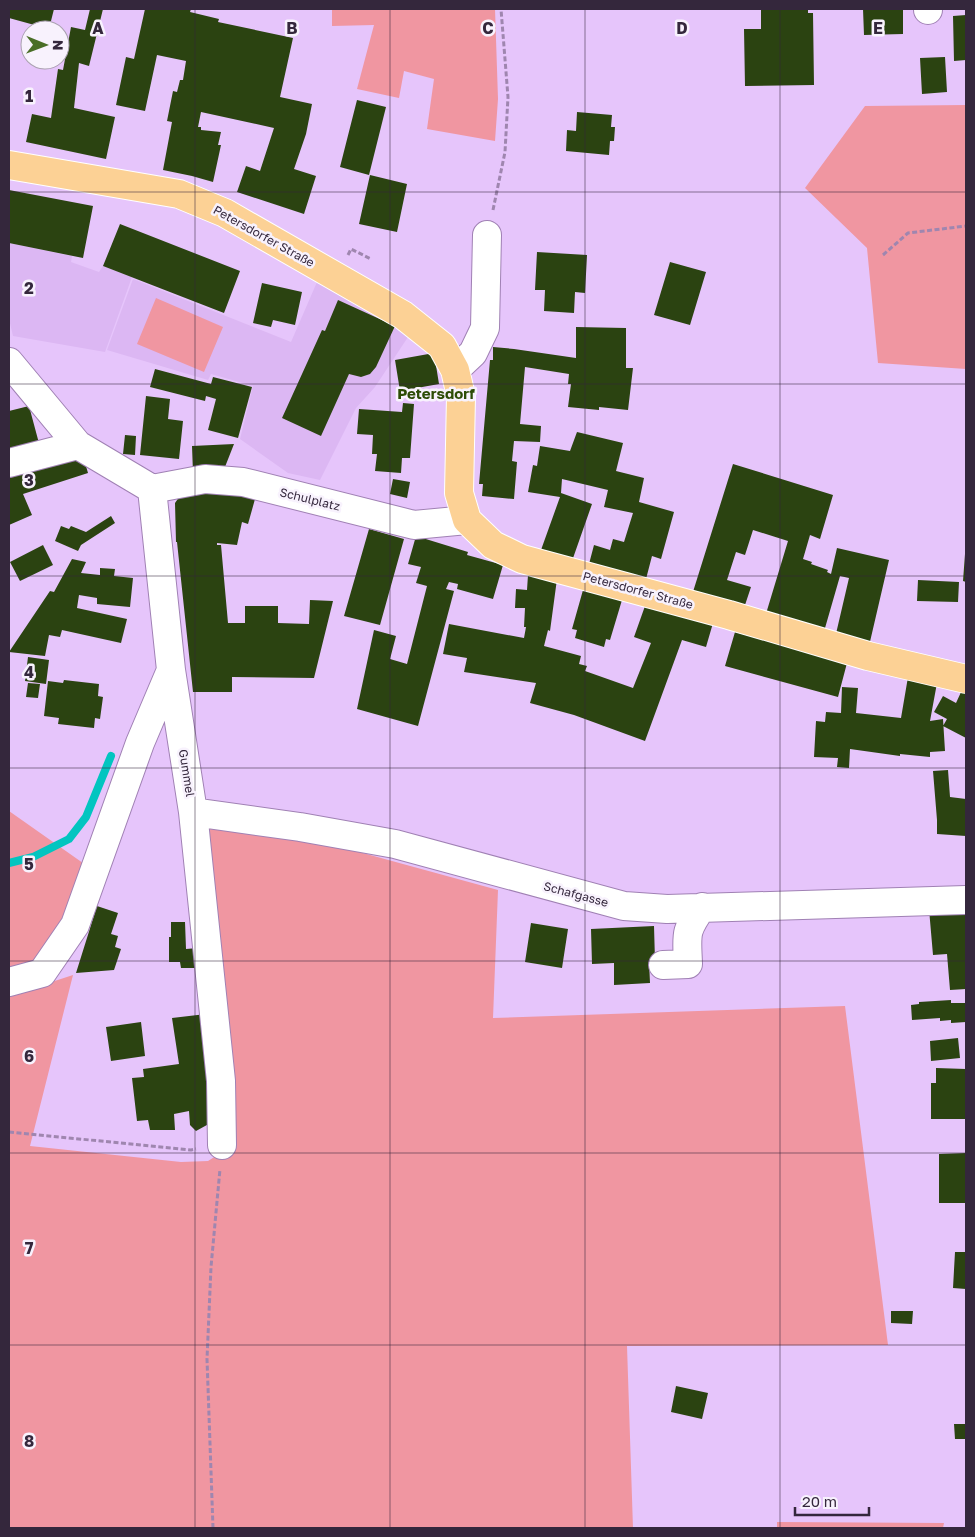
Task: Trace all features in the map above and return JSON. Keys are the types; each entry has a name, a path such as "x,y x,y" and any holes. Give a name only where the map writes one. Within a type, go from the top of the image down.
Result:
{"main road":[{"name":"Petersdorfer Straße","path":"9,165 179,194 225,213 402,315 442,346 455,370 461,396 458,493 467,520 493,545 522,559 729,615 868,656 966,679"}],"street":[{"path":"455,370 473,353 484,328 487,235"},
{"path":"9,362 78,445 152,489"},
{"path":"9,464 78,445"},
{"name":"Schulplatz","path":"152,489 205,478 242,482 414,525 467,520"},
{"name":"Gummel","path":"152,489 172,670 193,812 221,1081 222,1144"},
{"path":"9,982 42,973 75,925 140,743 172,670"},
{"name":"Schafgasse","path":"193,812 300,827 395,844 624,906 667,909 966,900"},
{"path":"663,965 688,964 687,932 702,908"}],"path":[{"path":"487,235 505,152 508,97 501,9"},
{"path":"884,255 908,233 966,226"},
{"path":"348,255 351,249 371,259"},
{"path":"9,1132 191,1150 222,1144 211,1267 207,1358 213,1528"}],"shaded area":[{"path":"332,9 495,9 498,99 495,141 427,129 434,79 404,71 399,98 357,89 374,25 332,26"},
{"path":"966,105 966,369 878,363 867,248 805,188 865,106"},
{"path":"9,243 72,256 71,262 99,272 103,266 132,277 105,352 13,336 9,319"},
{"path":"133,279 291,342 317,282 396,323 408,337 375,387 356,408 320,480 288,473 240,439 253,386 211,374 208,380 107,350"},
{"path":"156,298 223,327 204,372 137,344"},
{"path":"9,811 90,868 62,930 35,961 9,967"},
{"path":"208,829 297,835 498,890 493,1018 845,1006 888,1345 627,1346 633,1528 9,1528 9,996 73,975 30,1146 181,1162 208,1161 235,1144"},
{"path":"777,1522 944,1523 943,1528 777,1528"}],"building":[{"path":"9,9 54,9 51,20 20,21 9,18"},
{"path":"90,9 103,9 89,66 79,63 74,108 115,117 106,159 26,142 32,114 51,118 58,70 70,70 71,27 85,30"},
{"path":"145,9 191,9 190,12 219,19 218,22 293,38 280,97 312,104 306,134 294,169 316,176 304,214 237,192 246,166 260,171 274,128 201,112 198,127 201,127 201,130 221,132 218,145 221,145 213,182 163,170 172,122 167,121 173,91 177,92 180,80 183,80 186,61 157,55 145,111 116,105 126,57 134,59"},
{"path":"761,9 808,9 808,13 813,13 814,85 745,86 744,29 761,29"},
{"path":"863,9 903,9 903,34 864,35"},
{"path":"966,15 966,60 954,61 953,16"},
{"path":"945,57 947,92 922,94 920,58"},
{"path":"357,100 386,107 369,175 340,167"},
{"path":"577,112 612,115 611,127 615,127 614,141 610,141 609,155 566,151 567,130 576,131"},
{"path":"370,175 407,184 397,232 359,224"},
{"path":"9,190 93,206 83,258 9,243"},
{"path":"120,224 240,271 224,313 103,266"},
{"path":"537,252 587,255 585,293 575,292 574,313 544,311 545,290 535,290"},
{"path":"670,262 706,272 690,325 654,315"},
{"path":"262,283 302,292 295,325 273,320 271,327 253,323"},
{"path":"338,300 395,326 376,367 370,374 361,377 349,374 321,436 282,418 322,330 325,331"},
{"path":"576,327 626,328 626,368 633,368 628,410 599,407 599,410 568,407 571,384 568,384 569,374 525,367 520,424 541,426 540,442 514,441 512,461 517,462 514,499 482,496 483,484 479,484 490,360 493,360 493,347 576,358"},
{"path":"434,353 439,384 400,391 395,360"},
{"path":"155,369 211,384 213,377 252,387 238,438 208,430 216,399 206,396 205,401 150,387"},
{"path":"146,396 170,399 168,419 183,421 179,459 140,455"},
{"path":"403,403 414,404 410,458 402,458 401,473 375,471 377,454 372,454 373,435 357,434 359,409 402,412"},
{"path":"29,406 40,447 9,455 9,411"},
{"path":"577,432 623,443 616,471 644,478 639,502 674,512 661,559 652,556 646,579 589,564 594,545 610,550 613,539 624,542 633,513 604,507 608,490 562,479 561,493 592,504 572,561 541,550 560,497 528,492 533,465 537,466 540,446 570,451"},
{"path":"125,435 136,436 135,455 123,454"},
{"path":"234,444 223,472 193,473 192,446"},
{"path":"83,456 88,473 23,494 32,515 9,525 9,478"},
{"path":"733,464 833,495 820,539 810,535 803,559 812,562 811,564 828,570 827,572 831,574 837,548 889,560 869,646 835,638 849,578 840,576 823,635 765,617 788,541 753,530 745,555 736,552 727,580 751,587 743,611 692,595"},
{"path":"393,479 410,482 407,498 390,494"},
{"path":"257,492 248,524 242,522 237,545 217,543 217,545 221,545 228,623 245,623 245,606 278,606 278,623 309,624 310,600 333,601 314,678 232,677 232,692 193,692 176,542 175,503 182,493"},
{"path":"111,516 115,523 81,545 78,551 55,541 61,526 69,529 71,526 86,532"},
{"path":"369,529 404,539 380,625 344,616"},
{"path":"416,536 468,552 467,555 503,565 493,599 457,589 458,584 449,582 446,589 454,591 418,726 357,709 374,630 396,636 390,659 407,664 427,586 416,583 421,567 408,564"},
{"path":"43,545 53,565 20,581 10,562"},
{"path":"966,554 966,582 963,581"},
{"path":"72,559 86,562 81,573 100,575 100,568 115,569 114,576 133,578 130,607 97,604 97,598 79,595 77,608 127,619 121,643 62,630 60,637 49,635 45,656 9,652 50,591 54,592"},
{"path":"528,575 557,579 550,631 548,630 544,646 581,656 579,664 587,666 585,671 633,688 651,643 634,637 645,606 622,600 610,640 606,639 604,647 575,638 577,630 572,629 585,583 713,623 706,647 682,640 645,741 574,715 530,703 536,683 464,672 467,658 443,654 449,624 524,638 526,627 524,627 525,608 515,608 516,589 527,590"},
{"path":"918,580 959,582 958,602 917,601"},
{"path":"735,632 847,663 838,697 725,666"},
{"path":"28,657 49,660 46,684 25,681"},
{"path":"908,677 937,683 930,721 943,719 945,751 930,752 930,757 900,754 900,756 850,749 849,768 837,767 838,758 814,757 816,721 825,722 826,712 841,713 842,687 858,688 856,713 901,718"},
{"path":"64,680 99,684 98,696 103,697 100,719 95,718 94,728 58,724 59,718 44,716 48,681 63,683"},
{"path":"28,683 40,684 38,698 26,697"},
{"path":"962,690 966,692 966,738 943,726 947,719 934,712 943,696 956,703"},
{"path":"948,770 950,797 966,799 966,836 937,834 933,771"},
{"path":"97,906 118,913 111,934 118,936 115,947 121,949 114,970 76,973"},
{"path":"966,906 966,989 950,990 947,954 933,955 929,909"},
{"path":"171,922 185,922 186,949 198,948 198,968 181,968 180,962 169,962"},
{"path":"531,923 568,929 562,968 525,962"},
{"path":"654,926 655,961 649,961 650,983 614,985 614,963 592,964 591,929"},
{"path":"951,1000 951,1003 966,1003 966,1022 951,1023 951,1020 940,1021 940,1018 912,1020 911,1005 919,1004 919,1002"},
{"path":"206,1014 216,1120 196,1131 190,1125 189,1111 174,1114 175,1130 150,1130 148,1120 137,1121 132,1078 144,1077 143,1069 179,1064 172,1018"},
{"path":"141,1022 145,1056 111,1061 106,1027"},
{"path":"958,1038 960,1058 931,1061 930,1041"},
{"path":"936,1068 966,1069 966,1119 931,1119 931,1083 936,1083"},
{"path":"966,1153 966,1203 939,1203 939,1154"},
{"path":"955,1252 966,1252 966,1289 953,1288"},
{"path":"891,1311 913,1311 912,1324 891,1323"},
{"path":"676,1386 708,1393 702,1419 671,1412"},
{"path":"954,1424 966,1424 966,1439 955,1439"}],"waterway":[{"path":"9,863 33,857 69,839 86,817 111,756"}],"district":[{"name":"Petersdorf","path":"436,393"}]}
